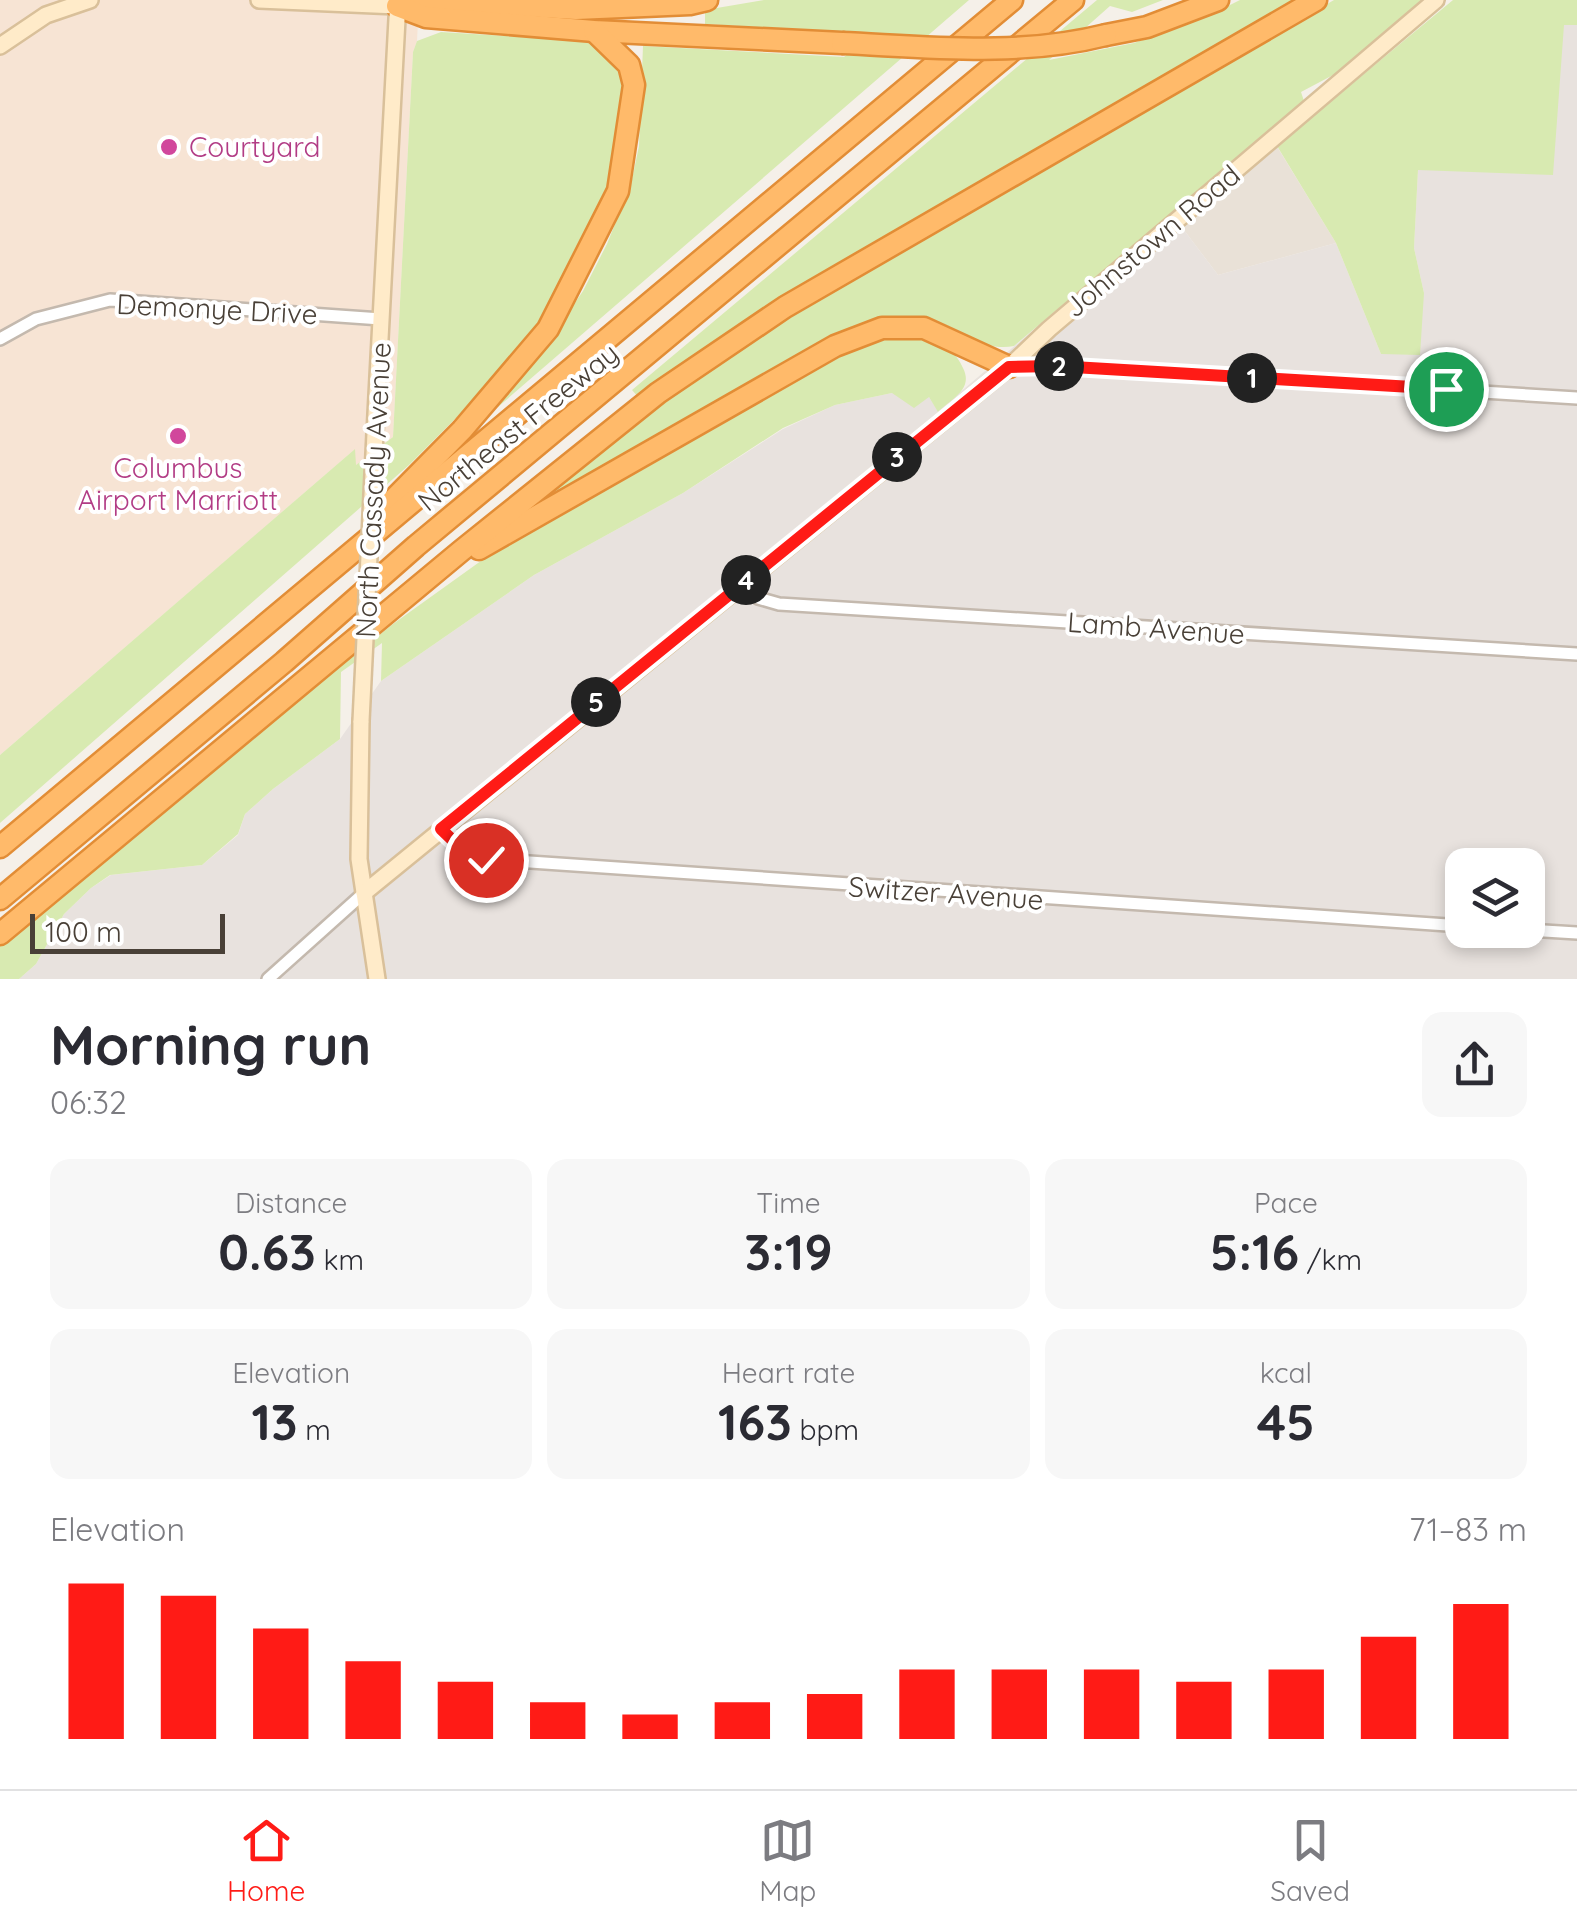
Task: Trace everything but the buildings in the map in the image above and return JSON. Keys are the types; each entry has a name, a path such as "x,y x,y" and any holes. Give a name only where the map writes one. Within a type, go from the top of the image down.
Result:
{"highway":[{"path":"398,3 576,8 707,0"},
{"path":"967,37 1002,0"},
{"name":"Northeast Freeway","path":"0,847 1012,0"},
{"name":"Northeast Freeway","path":"0,899 284,662 416,546 1073,0"},
{"path":"1106,35 1182,0"},
{"path":"398,3 426,17 594,30 1013,48 1063,44 1147,27 1218,0"},
{"path":"0,934 590,444 736,340 873,256 1316,0"},
{"path":"322,576 462,430 548,329 618,191 634,85 628,64 594,30"},
{"path":"422,584 835,346 882,328 924,328 1009,367"}],"main road":[{"path":"0,46 46,15 90,0"},
{"path":"260,0 398,3"},
{"name":"Johnstown Road","path":"364,893 1009,367 1436,0"},
{"name":"North Cassady Avenue","path":"378,979 359,858 358,794 398,3"}],"street":[{"name":"Demonye Drive","path":"0,339 36,319 110,300 381,319"},
{"path":"1009,367 1056,366 1577,398"},
{"name":"Lamb Avenue","path":"742,583 758,598 779,604 1577,654"},
{"name":"Switzer Avenue","path":"441,829 467,854 486,860 1445,925"},
{"name":"Johnstown Road","path":"268,979 364,893"},
{"path":"1545,931 1577,933"}],"shaded area":[{"path":"0,0 419,0 393,437 355,466 354,450 0,755"},
{"path":"1564,24 1577,25 1577,979 19,979 36,964 64,914 91,888 111,875 202,865 238,835 245,814 340,739 381,681 534,575 683,493 783,429 835,405 892,393 929,397 938,411 1171,213 1218,275 1336,243 1381,354 1424,293 1414,248 1418,170"},
{"path":"1267,130 1336,243 1218,275 1171,213"}],"green space":[{"path":"764,0 969,0 498,407 494,403 537,358 583,291 607,244 631,184 639,146 643,46 844,57 871,34 705,24 705,10"},
{"path":"1097,0 1163,0 1132,12 1110,6 1049,60 1134,43 1240,0 1302,0 639,398 632,390"},
{"path":"1334,0 1423,0 1335,74 1301,92 1304,101 1014,346 985,344 921,318 863,324 529,510 525,506 712,365 817,298"},
{"path":"1453,0 1577,0 1577,25 1564,25 1553,175 1418,170 1414,248 1424,293 1420,355 1381,354 1336,243 1277,146"},
{"path":"441,32 587,41 615,62 622,80 621,126 605,196 555,298 536,329 492,382 409,465 0,823 0,755 355,449 356,465 393,437 413,52 417,41"},
{"path":"886,336 930,341 950,350 965,374 962,390 938,412 929,397 914,408 892,393 835,405 783,428 683,493 534,575 381,681 382,643 341,672 340,739 245,814 238,834 202,865 110,875 64,914 36,964 19,979 0,979 0,944 393,624 492,553 831,359 866,340"}],"place":[{"name":"Courtyard","path":"169,147"},
{"name":"Columbus Airport Marriott","path":"178,436"}],"route":[{"path":"486,860 467,854 441,829 1009,367 1056,366 1446,389"}]}
